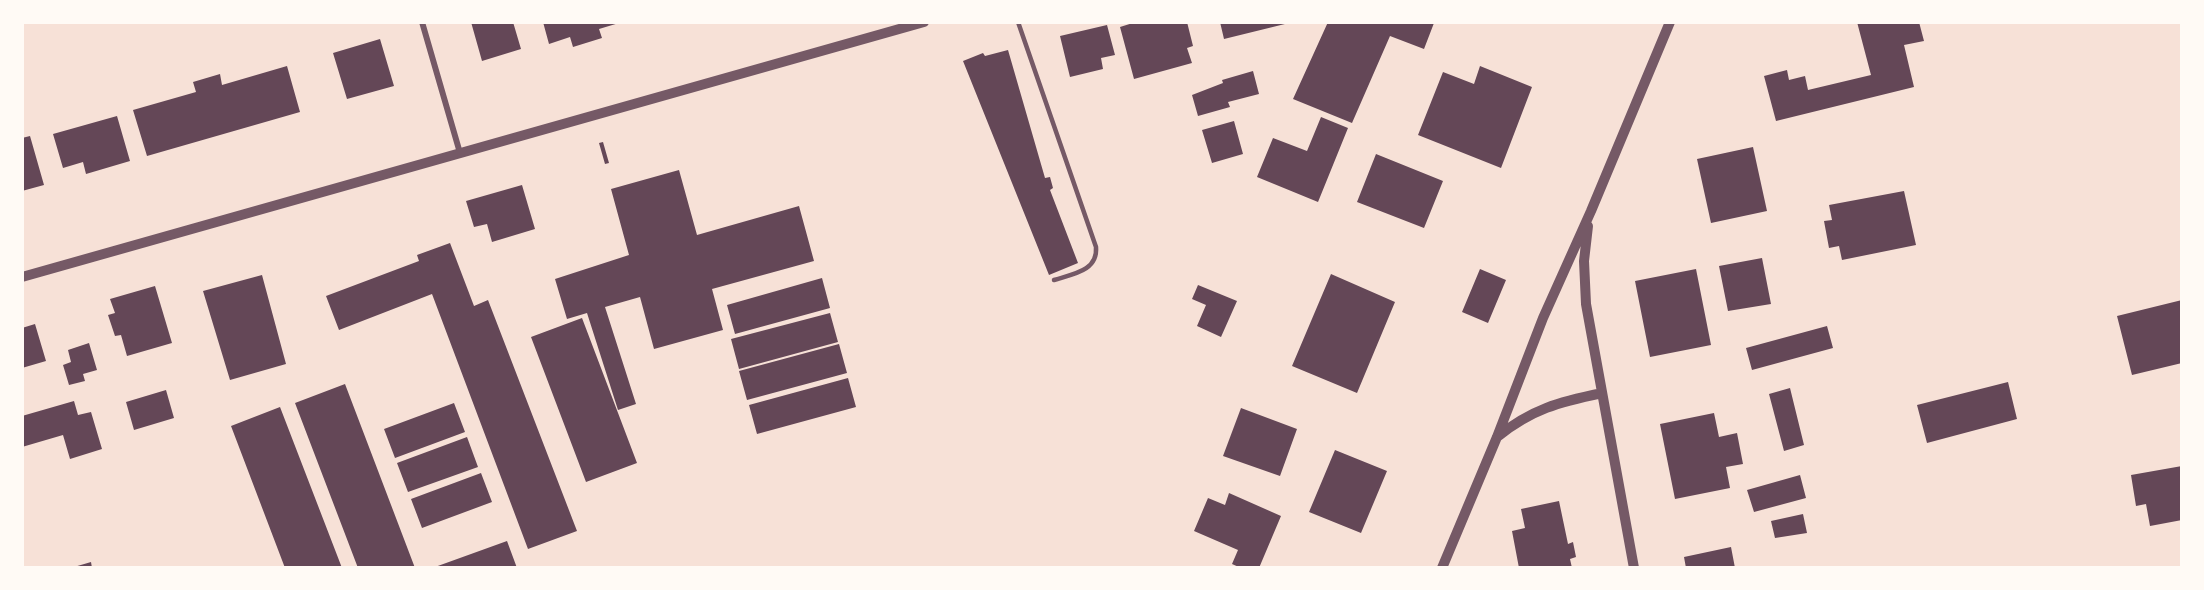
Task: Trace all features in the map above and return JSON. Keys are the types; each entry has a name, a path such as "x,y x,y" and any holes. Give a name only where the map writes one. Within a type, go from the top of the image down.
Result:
{"street":[{"path":"422,22 459,153"},
{"path":"1442,567 1497,437 1543,318 1591,211 1670,22"},
{"path":"22,277 918,23"},
{"path":"1591,211 1585,249 1584,281 1590,327 1634,567"},
{"path":"1497,437 1514,423 1538,411 1566,400 1602,393"}],"lane":[{"path":"1018,22 1096,247 1097,255 1090,267 1054,280"}],"building":[{"path":"471,22 513,22 521,49 482,61"},
{"path":"543,22 619,23 599,29 602,38 573,47 570,37 549,44"},
{"path":"1136,22 1187,22 1193,46 1187,48 1192,63 1134,79 1120,27"},
{"path":"1220,22 1289,22 1289,23 1224,39"},
{"path":"1328,22 1434,23 1424,49 1390,36 1352,123 1293,99"},
{"path":"1857,22 1919,22 1924,41 1904,45 1914,87 1776,121 1764,76 1787,70 1789,80 1805,76 1808,90 1871,75"},
{"path":"1107,25 1115,55 1101,58 1103,69 1070,77 1060,36"},
{"path":"380,39 394,86 347,99 333,53"},
{"path":"1008,50 1045,178 1050,177 1053,188 1050,190 1078,263 1049,275 963,61 983,53 985,56"},
{"path":"287,66 300,112 147,156 133,110 196,92 193,82 220,74 222,85"},
{"path":"1480,66 1532,87 1501,168 1418,135 1443,72 1474,84"},
{"path":"1253,71 1259,94 1228,102 1230,107 1198,116 1192,95 1223,83 1222,80"},
{"path":"117,116 130,161 86,174 83,162 63,168 53,134"},
{"path":"1321,117 1348,128 1318,202 1257,177 1273,138 1307,151"},
{"path":"1234,121 1243,154 1212,163 1202,130"},
{"path":"30,136 44,185 22,191 22,138"},
{"path":"603,142 609,163 605,164 599,143"},
{"path":"1753,147 1767,211 1711,223 1697,159"},
{"path":"1376,154 1443,181 1424,228 1357,202"},
{"path":"679,170 697,235 799,206 814,261 712,289 723,330 654,349 640,297 605,307 636,404 618,410 587,313 567,319 555,279 629,255 611,189"},
{"path":"522,185 535,229 492,242 487,224 474,227 466,201"},
{"path":"1904,191 1916,245 1842,260 1839,246 1829,248 1824,221 1832,220 1829,205"},
{"path":"450,243 474,306 488,300 577,531 528,549 432,294 339,330 326,296 419,261 417,255"},
{"path":"1762,258 1771,304 1728,311 1719,266"},
{"path":"1480,269 1506,280 1488,323 1462,312"},
{"path":"1696,269 1711,345 1650,357 1635,281"},
{"path":"1331,274 1395,302 1357,393 1292,366"},
{"path":"262,275 286,364 230,380 203,291"},
{"path":"822,278 830,308 735,334 727,305"},
{"path":"1198,285 1237,301 1221,337 1197,326 1206,305 1192,299"},
{"path":"155,286 172,343 127,356 121,335 115,336 108,315 115,313 110,299"},
{"path":"2182,300 2182,363 2132,375 2117,316"},
{"path":"830,313 838,342 739,369 731,339"},
{"path":"582,318 637,463 586,482 531,337"},
{"path":"35,324 46,361 22,368 22,328"},
{"path":"1827,326 1833,348 1752,370 1746,348"},
{"path":"89,343 97,370 83,374 85,381 69,385 63,365 71,362 68,350"},
{"path":"839,344 847,373 747,400 739,371"},
{"path":"848,378 856,407 757,434 749,405"},
{"path":"2008,382 2017,419 1927,443 1917,405"},
{"path":"345,384 415,568 358,568 295,403"},
{"path":"1790,388 1804,445 1784,451 1769,394"},
{"path":"166,390 174,418 134,430 126,402"},
{"path":"74,401 78,415 91,412 102,449 70,459 63,435 22,447 22,416"},
{"path":"454,403 465,432 395,458 384,429"},
{"path":"280,407 342,568 285,568 231,426"},
{"path":"1241,408 1297,429 1280,476 1223,456"},
{"path":"1714,413 1719,437 1737,433 1743,464 1726,467 1730,488 1675,499 1660,424"},
{"path":"467,437 478,467 408,492 397,463"},
{"path":"1335,450 1387,471 1361,533 1309,512"},
{"path":"2182,466 2182,520 2150,526 2146,504 2136,506 2131,475"},
{"path":"481,473 492,502 422,528 411,499"},
{"path":"1800,475 1806,498 1754,512 1747,490"},
{"path":"1229,493 1281,516 1259,568 1241,568 1232,564 1238,550 1194,531 1208,498 1225,505"},
{"path":"1559,501 1568,544 1573,542 1576,557 1570,559 1572,568 1519,568 1512,531 1525,528 1521,509"},
{"path":"1803,514 1807,533 1775,538 1771,521"},
{"path":"507,541 517,568 435,568 435,567"},
{"path":"1731,547 1735,568 1686,568 1684,557"},
{"path":"91,562 92,568 74,568 74,567"}]}
